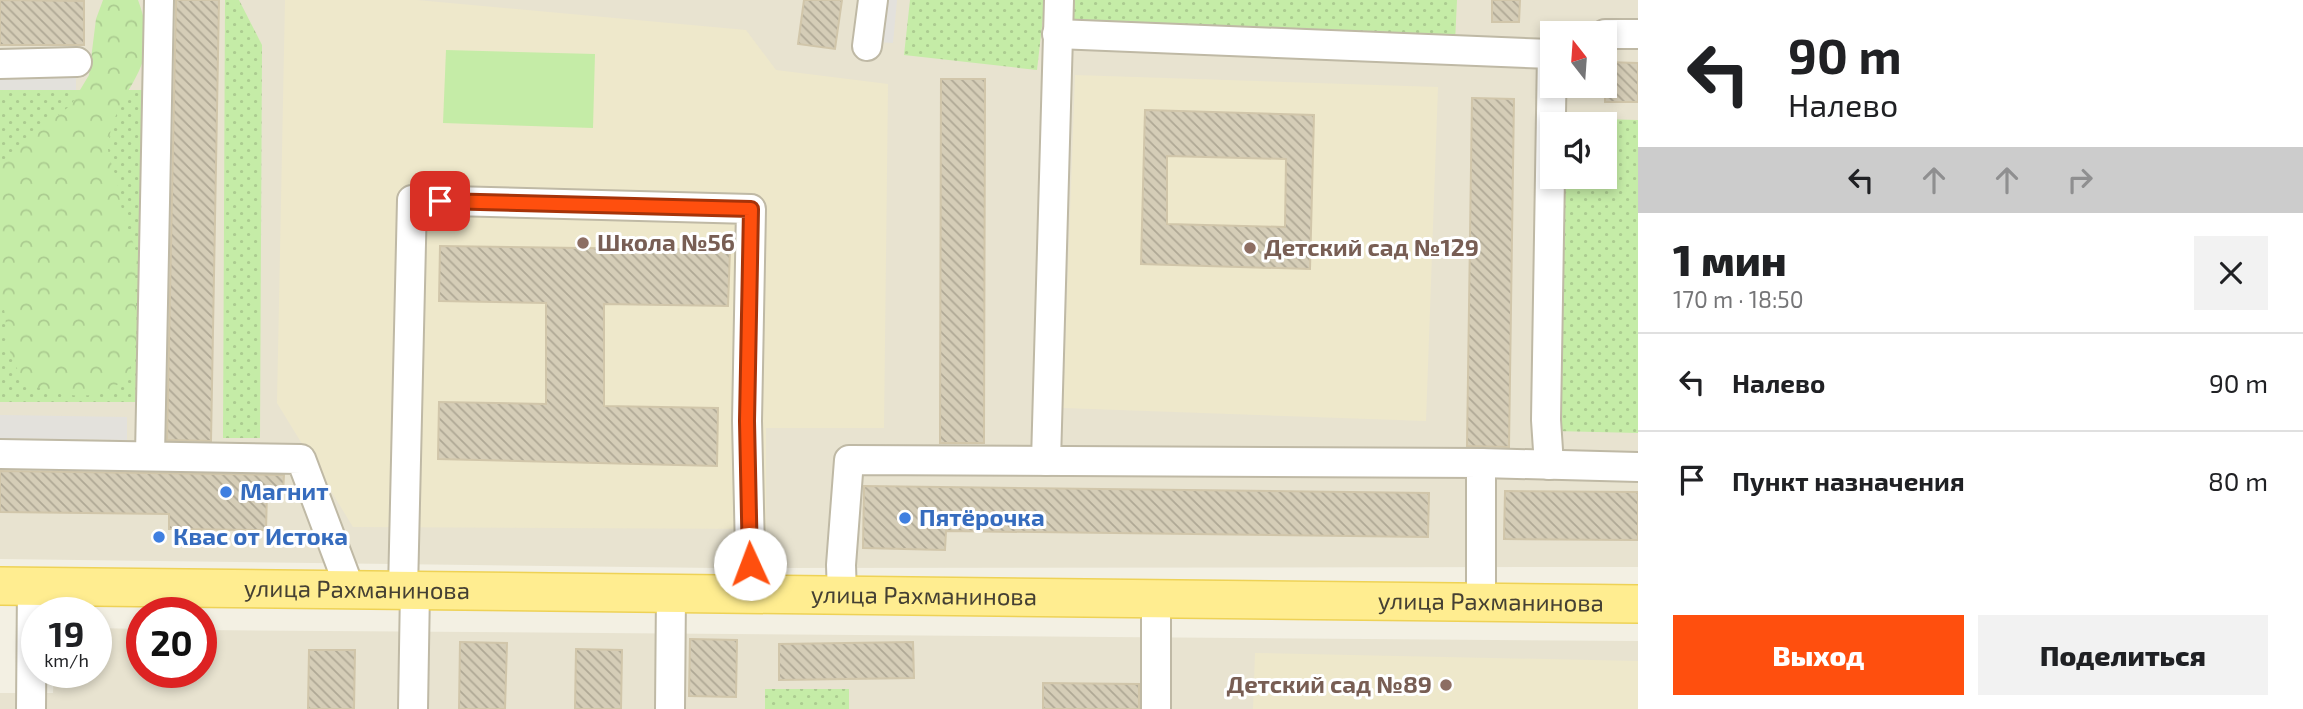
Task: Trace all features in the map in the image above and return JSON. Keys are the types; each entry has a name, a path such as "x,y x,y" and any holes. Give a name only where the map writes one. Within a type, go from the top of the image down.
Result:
{"main road":[{"name":"улица Рахманинова","path":"16,586 1638,604"}],"street":[{"path":"150,455 159,0"},
{"path":"867,46 873,0"},
{"path":"1046,461 1059,0"},
{"path":"1057,34 1540,54"},
{"path":"1617,34 1638,34"},
{"path":"0,64 77,62"},
{"path":"1549,465 1546,420 1551,98"},
{"path":"412,709 409,590 412,200 751,209 747,421 751,594"},
{"path":"0,454 301,459 349,589"},
{"path":"842,595 841,565 849,460 1481,463 1638,467"},
{"path":"1481,463 1481,602"},
{"path":"16,586 31,709"},
{"path":"670,709 671,593"},
{"path":"1156,598 1156,709"}],"shaded area":[{"path":"0,0 1638,0 1638,567 716,568 0,559"},
{"name":"Школа №56","path":"285,0 417,0 746,30 776,70 888,84 884,428 766,428 766,529 353,527 277,403"},
{"path":"880,0 897,0 893,43 875,42"},
{"path":"0,70 76,71 76,90 0,90"},
{"name":"Детский сад №129","path":"1075,75 1438,87 1426,421 1063,408"},
{"path":"0,415 127,417 127,440 0,438"},
{"path":"112,628 126,629 126,688 217,688 217,630 1638,641 1638,709 0,709 0,693 53,693 53,688 112,688"},
{"name":"Детский сад №89","path":"1255,653 1638,661 1638,709 1253,709"}],"green space":[{"path":"103,0 138,0 145,24 143,61 113,123 108,144 123,215 137,256 136,343 125,377 113,388 95,394 70,395 47,391 29,382 21,375 11,356 0,296 0,165 13,157 28,139 71,105 89,75 96,19"},
{"path":"225,0 239,0 262,45 260,438 223,438"},
{"path":"910,0 1045,0 1037,70 904,55"},
{"path":"1069,0 1457,0 1455,42 1067,23"},
{"path":"446,50 595,54 593,128 443,123"},
{"path":"0,90 143,90 142,402 0,402"},
{"path":"1617,119 1638,120 1638,433 1554,431 1564,189 1617,189"},
{"path":"765,689 849,689 849,709 765,709"}],"building":[{"path":"0,0 84,1 84,45 0,45"},
{"path":"176,0 219,0 211,441 167,440"},
{"path":"804,0 842,0 835,49 798,44"},
{"path":"1492,0 1520,0 1519,22 1492,22"},
{"path":"1617,62 1638,63 1638,102 1605,102 1605,98 1617,98"},
{"path":"941,79 985,79 984,443 940,443"},
{"path":"1472,98 1514,99 1509,447 1467,446"},
{"path":"1145,110 1314,115 1310,269 1141,264","holes":["1167,156 1286,159 1285,227 1167,224"]},
{"path":"440,246 730,250 728,306 604,304 604,406 718,408 717,466 438,459 439,402 546,404 546,303 439,301"},
{"path":"0,471 284,475 283,493 267,493 266,530 169,529 169,514 0,512"},
{"path":"864,486 1429,493 1428,537 946,531 945,550 863,548"},
{"path":"1505,491 1638,492 1638,540 1504,539"},
{"path":"690,639 737,640 736,697 689,696"},
{"path":"460,642 507,643 505,709 459,709"},
{"path":"913,642 914,678 779,680 779,644"},
{"path":"576,649 622,650 621,709 575,709"},
{"path":"309,650 355,650 354,709 308,709"},
{"path":"1043,683 1139,684 1139,709 1043,709"}],"place":[{"name":"Школа №56","path":"583,243"},
{"name":"Детский сад №129","path":"1250,248"},
{"name":"Магнит","path":"226,492"},
{"name":"Пятёрочка","path":"905,518"},
{"name":"Квас от Истока","path":"159,537"},
{"name":"Детский сад №89","path":"1446,685"}],"route":[{"path":"440,201 751,209 747,421 750,564"}]}
